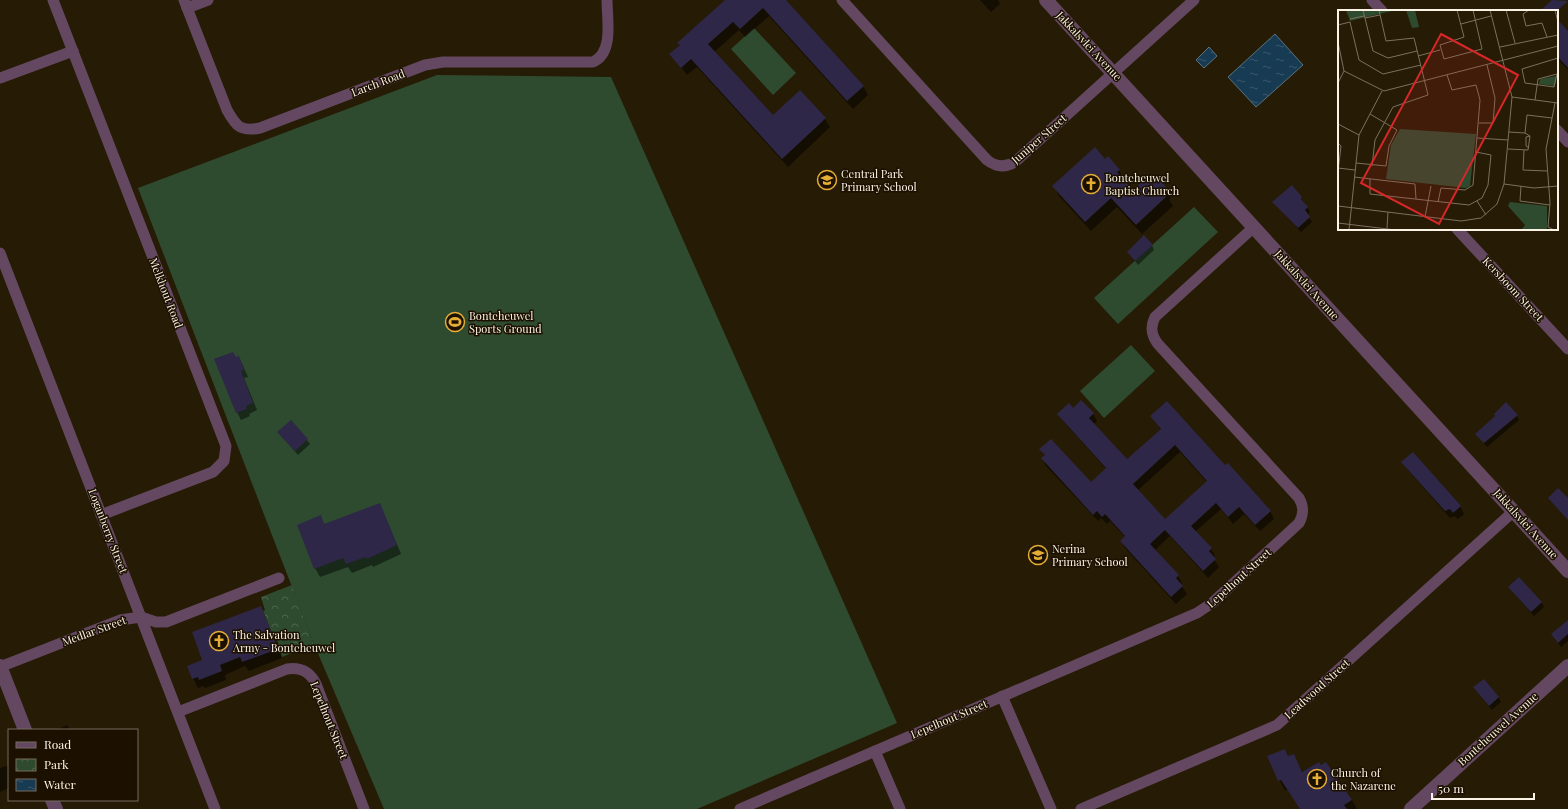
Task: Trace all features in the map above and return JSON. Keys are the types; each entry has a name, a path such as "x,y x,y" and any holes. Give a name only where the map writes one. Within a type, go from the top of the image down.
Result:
{"street":[{"name":"Melkhout Road","path":"53,0 226,446 224,461 213,472 101,515"},
{"path":"186,4 208,0"},
{"name":"Larch Road","path":"186,4 226,110 234,123 244,129 252,130 425,65 443,62 593,62 603,54 606,46 607,0"},
{"name":"Juniper Street","path":"842,0 987,160 998,166 1006,166 1015,162 1194,0"},
{"name":"Jakkalsvlei Avenue","path":"1046,0 1514,510 1568,571"},
{"path":"1372,0 1381,10"},
{"path":"0,78 73,51"},
{"path":"1558,131 1568,142"},
{"name":"Lepelhout Street","path":"747,808 1202,610 1299,523 1302,519 1303,508 1299,498 1158,344 1152,334 1153,322 1156,317 1254,227"},
{"name":"Kersboom Street","path":"1458,230 1568,349"},
{"name":"Loganberry Street","path":"0,253 215,809"},
{"name":"Leadwood Street","path":"1081,809 1277,724 1514,510"},
{"name":"Medlar Street","path":"0,666 120,620 141,617 156,622 166,622 279,578"},
{"path":"0,666 25,729"},
{"name":"Bonteheuwel Avenue","path":"1411,809 1568,666"},
{"name":"Lepelhout Street","path":"178,712 288,669 300,669 306,672 316,684 364,809"},
{"path":"1002,696 1051,809"},
{"path":"875,751 900,809"}],"green space":[{"path":"754,28 796,73 773,95 731,49"},
{"name":"Bonteheuwel Sports Ground","path":"437,75 611,77 897,723 697,809 384,809 314,644 138,188"},
{"path":"1194,207 1218,232 1118,324 1094,298"},
{"path":"1131,345 1155,371 1104,418 1080,391"},
{"path":"292,585 314,644 282,657 277,639 274,639 263,611 265,610 261,597"}],"water":[{"path":"1275,34 1303,65 1256,107 1228,77"},
{"path":"1209,47 1217,56 1204,68 1196,60"}],"building":[{"path":"725,0 786,0 864,86 847,101 763,8 740,29 733,22 708,44 773,115 800,90 826,118 782,159 691,59 681,68 669,54 680,45 677,43"},
{"path":"1552,0 1568,1 1558,10 1541,10"},
{"path":"1558,20 1568,31 1568,68 1558,57"},
{"name":"Bonteheuwel Baptist Church","path":"1095,147 1105,159 1108,156 1120,170 1117,172 1133,190 1149,175 1155,181 1158,178 1166,187 1163,190 1168,195 1136,225 1111,198 1085,222 1052,186"},
{"path":"1292,185 1308,207 1305,210 1310,217 1298,228 1272,202"},
{"path":"1144,235 1153,245 1135,261 1127,252"},
{"path":"233,352 236,357 239,356 244,370 241,371 253,403 246,406 247,409 236,413 214,359"},
{"path":"1081,400 1094,413 1089,418 1127,459 1161,429 1150,416 1167,401 1225,465 1228,463 1271,511 1255,525 1239,507 1228,517 1216,503 1191,526 1212,548 1209,551 1216,559 1203,571 1165,530 1150,544 1179,575 1176,578 1183,586 1171,597 1120,541 1125,536 1105,514 1102,517 1097,511 1093,515 1041,458 1045,455 1039,449 1051,439 1091,482 1106,468 1057,414 1069,403 1073,408","holes":["1175,445 1207,481 1165,519 1133,484"]},
{"path":"1506,402 1518,415 1484,443 1475,434 1495,416 1494,414"},
{"path":"291,420 308,439 295,451 277,432"},
{"path":"1413,452 1461,506 1453,513 1450,509 1445,511 1401,462"},
{"path":"1558,488 1568,498 1568,520 1548,498"},
{"path":"380,503 397,545 367,559 366,557 346,564 343,558 314,569 297,525 321,515 324,524"},
{"path":"1519,577 1542,602 1531,612 1508,587"},
{"name":"The Salvation Army - Bonteheuwel","path":"261,606 278,649 242,662 240,657 220,665 222,671 199,680 198,677 192,679 187,666 202,660 192,632"},
{"path":"1568,620 1568,634 1558,643 1551,634"},
{"path":"1484,679 1499,697 1489,706 1473,687"},
{"name":"Church of the Nazarene","path":"1285,749 1288,756 1294,754 1302,772 1319,762 1321,765 1326,762 1352,800 1344,805 1347,809 1300,809 1281,780 1278,781 1267,756"}],"place":[{"name":"Central Park Primary School","path":"827,180"},
{"name":"Bonteheuwel Baptist Church","path":"1091,184"},
{"name":"Bonteheuwel Sports Ground","path":"455,322"},
{"name":"Nerina Primary School","path":"1038,555"},
{"name":"The Salvation Army - Bonteheuwel","path":"219,641"},
{"name":"Church of the Nazarene","path":"1317,779"}]}
